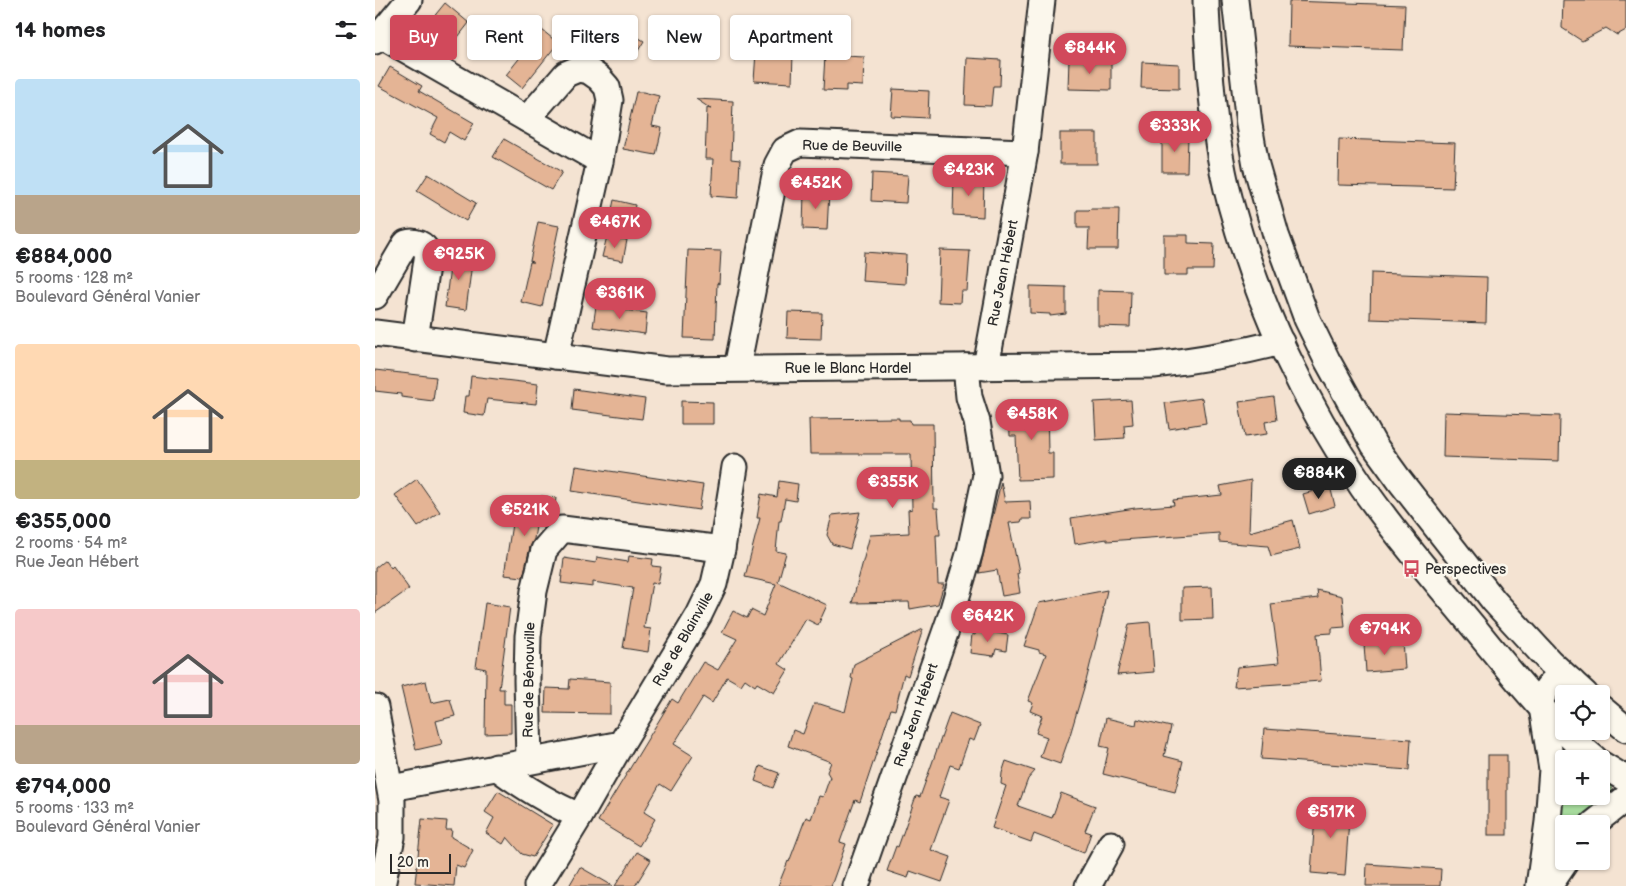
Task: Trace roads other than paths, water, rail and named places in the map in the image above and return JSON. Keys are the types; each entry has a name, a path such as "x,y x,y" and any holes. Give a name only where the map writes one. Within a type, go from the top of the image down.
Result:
{"street":[{"path":"409,0 377,38 599,160"},
{"name":"Rue Jean Hébert","path":"856,886 951,616 970,550 987,476 977,422 969,397 1025,152 1043,0"},
{"path":"1206,0 1211,79 1222,166 1245,250 1281,342 1316,410 1363,488 1457,607 1541,706 1573,741 1584,750"},
{"path":"1235,0 1249,125 1256,165 1276,236 1307,318 1327,360 1375,445 1400,481 1494,601 1550,662 1575,685"},
{"path":"527,119 566,74 578,69 589,71 607,87 610,100 599,160 556,356"},
{"name":"Rue de Beuville","path":"737,368 777,165 785,150 800,143 1025,152"},
{"path":"375,296 406,243 415,242 427,249 428,253 415,339"},
{"name":"Rue le Blanc Hardel","path":"375,334 667,370 1154,365 1230,354 1281,342"},
{"name":"Rue de Blainville","path":"537,886 699,615 714,584 722,549 735,467"},
{"name":"Rue de Bénouville","path":"529,760 527,636 534,591 544,550 562,529 722,549"},
{"path":"1539,886 1548,822 1552,769 1541,706 1542,695 1553,682 1560,678 1573,685"},
{"path":"375,709 392,800 391,837 382,886"},
{"path":"1610,716 1626,729"},
{"path":"391,788 529,760 621,744"},
{"path":"496,767 564,809 580,816"},
{"path":"1610,769 1626,779"},
{"path":"1604,815 1626,798"},
{"path":"1088,886 1111,844"},
{"path":"1549,886 1560,870"}],"place":[{"name":"Perspectives","path":"1411,569"}]}
